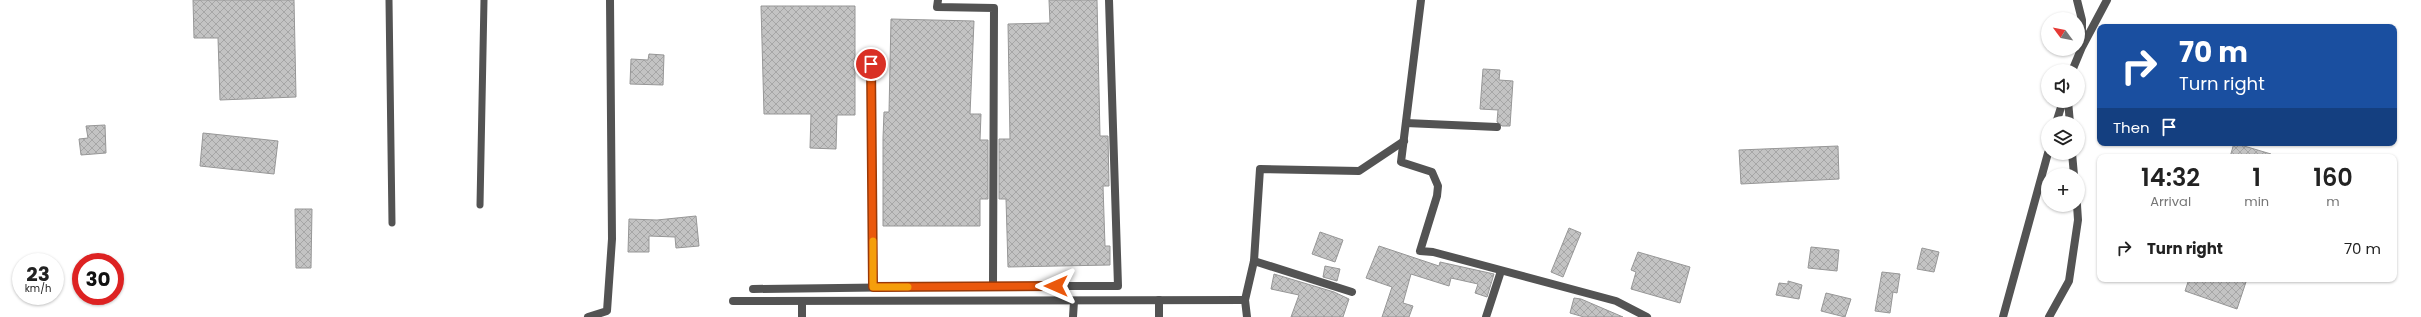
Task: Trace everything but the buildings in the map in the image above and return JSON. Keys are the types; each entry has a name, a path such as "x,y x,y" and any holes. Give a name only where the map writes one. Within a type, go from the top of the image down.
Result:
{"street":[{"path":"588,317 607,311 612,239 610,0"},
{"path":"938,0 937,7 994,8 993,286"},
{"path":"753,289 1118,286 1109,0"},
{"path":"1421,0 1401,162 1432,172 1438,186 1420,251 1433,252 1616,301 1647,317"},
{"path":"2077,0 2080,12"},
{"path":"2085,41 2107,0"},
{"path":"871,64 873,287"},
{"path":"1406,123 1497,128"},
{"path":"1247,317 1245,300 1254,261 1260,169 1360,171 1404,141"},
{"path":"2003,317 2046,160"},
{"path":"2050,317 2069,281 2078,220 2077,212"},
{"path":"1254,261 1352,292"},
{"path":"1486,317 1501,271"},
{"path":"1159,300 1159,317"},
{"path":"733,301 1245,300"},
{"path":"802,301 802,317"},
{"path":"1073,317 1074,301"}],"lane":[{"path":"389,0 392,223"},
{"path":"480,205 484,0"}],"slow traffic":[{"path":"873,241 873,287 908,287"}],"route":[{"path":"871,64 873,287 1056,286"}]}
